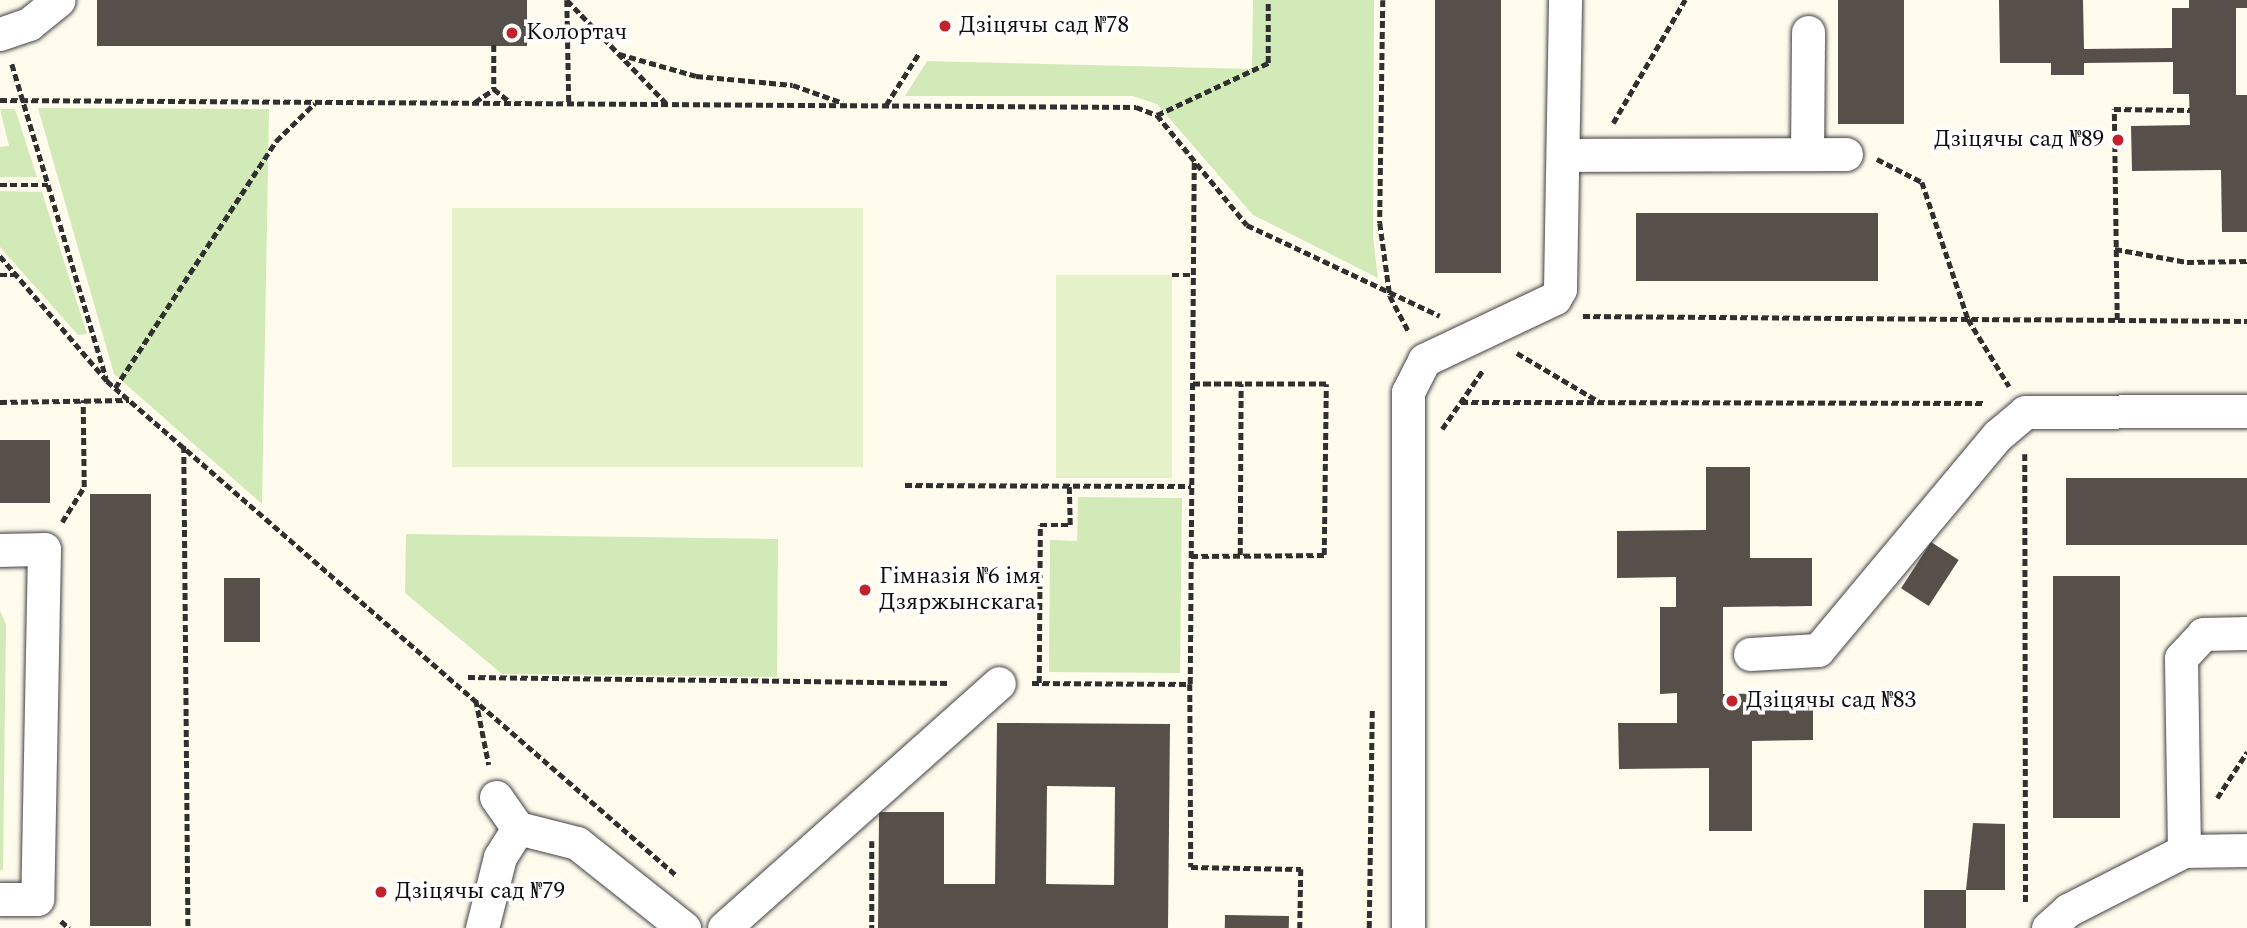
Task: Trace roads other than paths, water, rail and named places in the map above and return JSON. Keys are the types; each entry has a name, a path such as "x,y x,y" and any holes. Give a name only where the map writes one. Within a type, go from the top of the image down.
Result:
{"lane":[{"path":"4,43 59,0"},
{"path":"1408,928 1408,392 1424,360 1555,298 1563,281 1580,155 1565,0"},
{"path":"1807,153 1808,32"},
{"path":"1580,155 1846,153"},
{"path":"1750,654 1818,650 2022,408 2247,411"},
{"path":"0,550 44,549 37,899 0,899"},
{"path":"2183,851 2181,658 2203,634 2247,633"},
{"path":"724,928 999,684"},
{"path":"496,797 518,828 577,843 684,928"},
{"path":"482,928 500,857 518,828"},
{"path":"2036,923 2068,910 2183,851 2247,850"}],"place":[{"name":"Дзіцячы сад №78","path":"945,26"},
{"name":"Колортач","path":"512,33"},
{"name":"Дзіцячы сад №89","path":"2118,140"},
{"name":"Гімназія №6 імя Дзяржынскага","path":"865,590"},
{"name":"Дзіцячы сад №83","path":"1732,701"},
{"name":"Дзіцячы сад №79","path":"381,892"}]}
